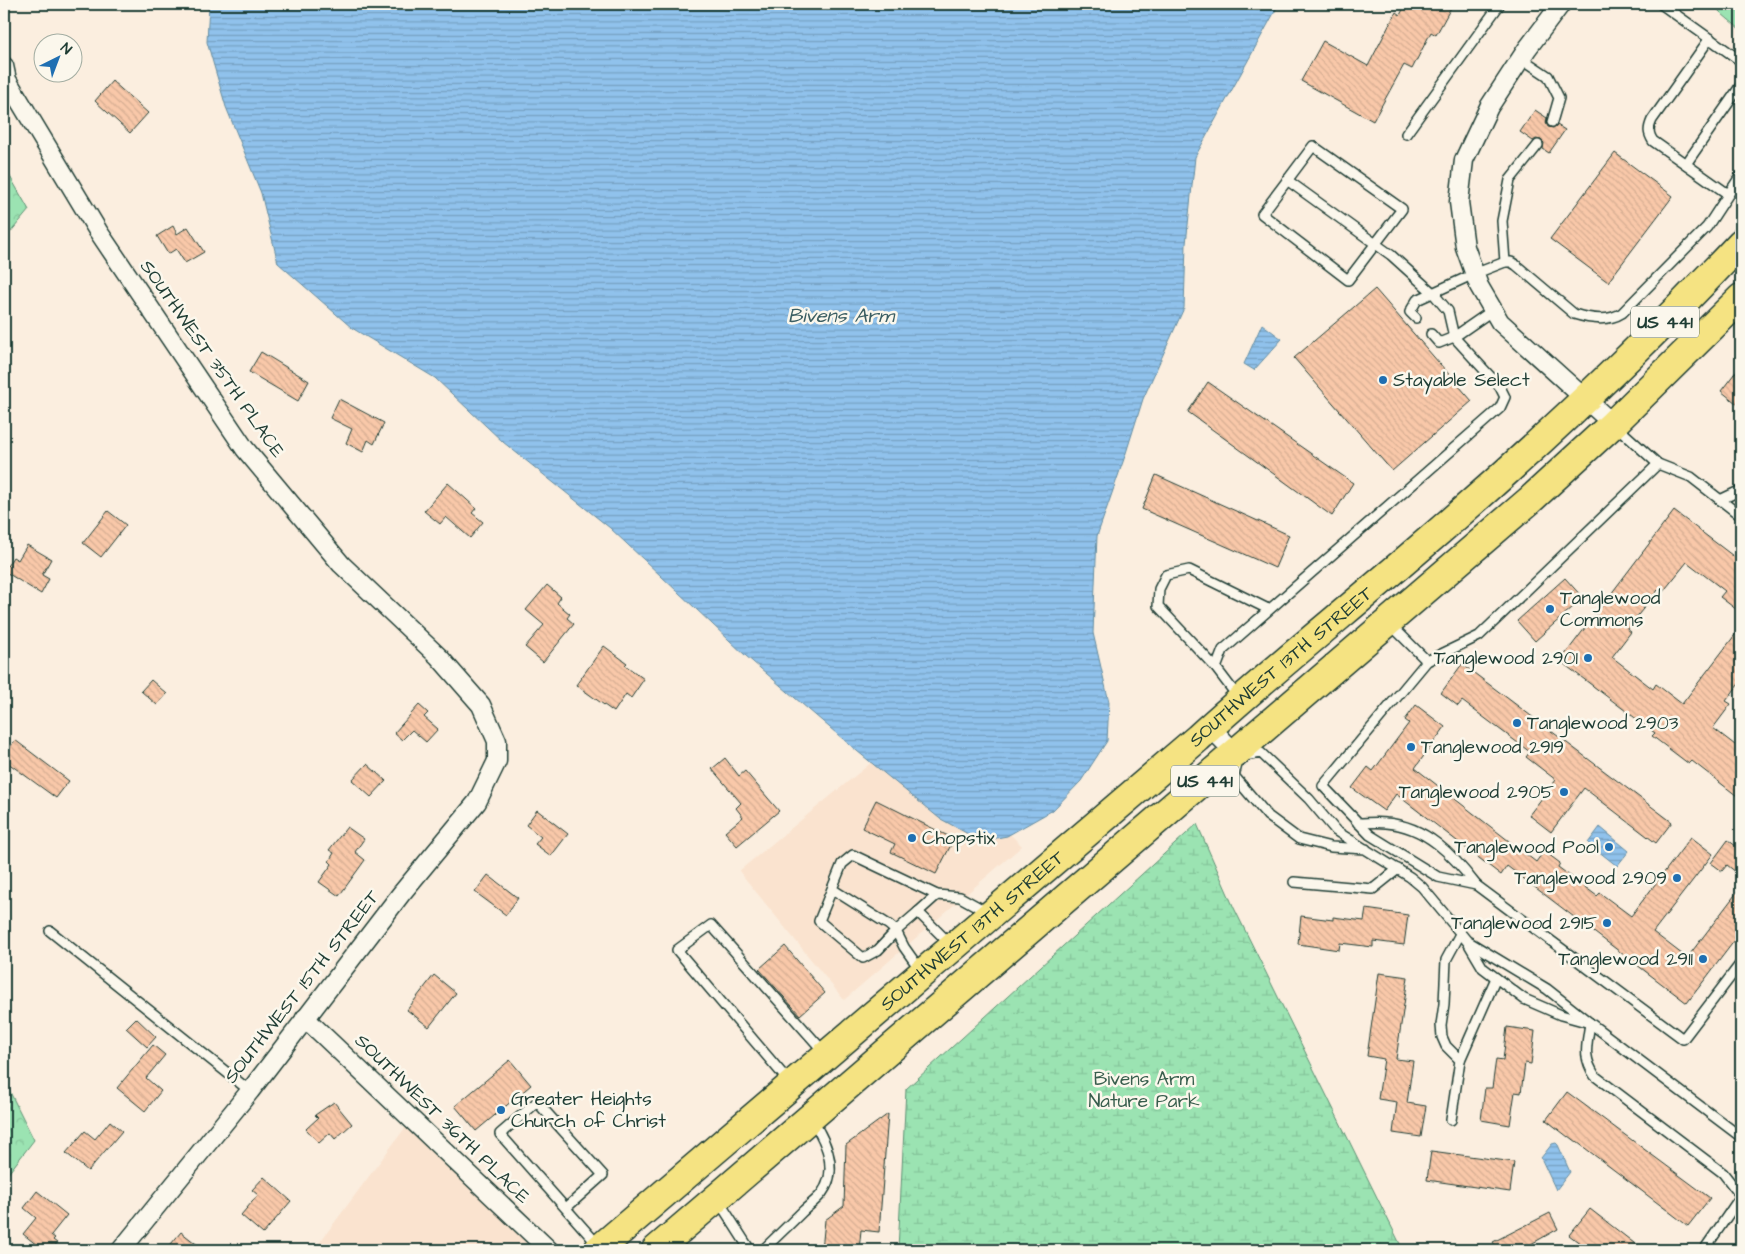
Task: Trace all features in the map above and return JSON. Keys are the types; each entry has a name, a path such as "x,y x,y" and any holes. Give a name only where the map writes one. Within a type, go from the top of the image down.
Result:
{"main road":[{"name":"SOUTHWEST 13TH STREET","path":"601,1250 1210,727 1240,699 1422,547 1586,398 1651,336 1741,243"},
{"name":"SOUTHWEST 13TH STREET","path":"656,1250 1237,756 1388,622 1529,501 1614,424 1741,298"}],"street":[{"path":"1561,4 1521,58 1489,107 1464,160 1459,202 1465,247 1474,274 1500,322 1614,424"},
{"name":"SOUTHWEST 35TH PLACE","path":"4,66 7,80 98,231 245,449 341,564 445,664 481,706 497,740"},
{"path":"1210,727 1237,756"},
{"name":"SOUTHWEST 15TH STREET","path":"121,1250 250,1091 401,894 477,802 496,761 497,740"},
{"name":"SOUTHWEST 36TH PLACE","path":"305,1018 550,1250"}],"lane":[{"path":"1406,134 1500,4"},
{"path":"1661,4 1741,61"},
{"path":"1710,38 1652,120 1649,135 1653,141 1728,194"},
{"path":"1521,58 1548,76 1559,98 1552,122"},
{"path":"1686,164 1741,85"},
{"path":"1505,262 1502,221 1510,180 1538,145"},
{"path":"1313,146 1402,209 1348,280 1262,214 1287,180 1313,146"},
{"path":"1416,318 1410,312 1417,300 1505,262 1516,265 1574,314 1585,318 1608,319 1615,317 1622,313 1707,227 1741,175"},
{"path":"1216,668 1222,650 1500,408 1505,397 1500,387 1454,337 1448,311 1434,293 1391,255 1287,180"},
{"path":"1431,334 1439,343 1454,337 1493,310"},
{"path":"1614,424 1658,464 1691,477 1741,516"},
{"path":"1476,885 1438,877 1370,835 1323,786 1427,661 1480,636 1658,464"},
{"path":"1720,500 1741,490"},
{"path":"1240,699 1216,668 1158,606 1159,589 1166,575 1189,570 1268,609"},
{"path":"1388,622 1427,661"},
{"path":"1366,849 1332,847 1299,839 1268,816 1234,776 1237,756 1261,753 1309,799 1336,830 1398,869 1422,887 1463,938 1484,968 1496,978 1524,999 1561,1015 1590,1024"},
{"path":"1358,823 1386,822 1399,825 1425,835 1436,842 1476,885 1683,1039 1741,963"},
{"path":"937,895 896,931 878,950 863,958 819,921 842,864 853,855 937,895 960,897 992,914"},
{"path":"1294,882 1373,889 1398,869"},
{"path":"832,889 890,925 896,931 904,947 923,973"},
{"path":"918,912 953,948"},
{"path":"792,1085 677,950 711,924 827,1055"},
{"path":"50,931 250,1091"},
{"path":"1463,938 1547,989 1590,1024 1741,1137"},
{"path":"1460,1060 1446,1046 1442,1037 1441,1025 1446,960 1463,938"},
{"path":"1451,1120 1460,1060 1496,978"},
{"path":"1590,1024 1586,1053 1588,1064 1595,1076 1723,1173 1741,1196 1704,1250"},
{"path":"566,1208 603,1174 537,1102 500,1134 601,1250"},
{"path":"763,1250 822,1192 830,1176 831,1164 828,1150 820,1131 811,1118"},
{"path":"717,1198 750,1250"}],"shaded area":[{"path":"894,744 1003,827 1022,846 844,1000 739,871"},
{"path":"411,1120 537,1250 314,1250"}],"green space":[{"path":"1712,4 1741,4 1741,30 1722,14"},
{"path":"4,166 29,210 4,240"},
{"name":"Bivens Arm Nature Park","path":"1197,824 1234,908 1403,1250 898,1250 906,1089"},
{"path":"4,1084 7,1086 34,1140 4,1179"}],"water":[{"name":"Bivens Arm","path":"209,4 1279,4 1195,157 1186,244 1184,308 1143,399 1097,536 1093,633 1109,702 1107,741 1081,781 1053,810 1007,836 981,841 939,818 746,656 610,528 503,442 435,378 352,328 278,263 261,193 226,107 207,42"},
{"path":"1262,324 1282,339 1254,370 1244,364"},
{"name":"Tanglewood Pool","path":"1600,827 1629,851 1617,866 1588,843"},
{"path":"1556,1143 1570,1172 1556,1190 1541,1158 1552,1144"}],"building":[{"path":"1406,4 1453,4 1436,35 1431,32 1412,69 1404,65 1373,121 1301,81 1323,41 1368,66 1396,12 1400,15"},
{"path":"112,81 148,113 130,133 95,101"},
{"path":"1535,110 1547,118 1546,123 1548,127 1553,128 1557,125 1565,130 1549,153 1543,149 1544,143 1541,140 1536,139 1533,141 1520,132"},
{"path":"1615,153 1673,196 1608,282 1550,239"},
{"path":"173,226 177,234 188,227 204,252 185,263 176,249 168,254 157,236"},
{"name":"Stayable Select","path":"1375,289 1472,401 1392,471 1294,358"},
{"path":"261,352 309,381 298,401 249,372"},
{"path":"1741,365 1741,407 1721,391"},
{"path":"1208,382 1353,483 1332,516 1188,412"},
{"path":"339,399 384,423 374,444 368,440 363,452 346,443 352,429 330,418"},
{"path":"1156,475 1289,535 1275,568 1142,509"},
{"path":"448,483 476,508 472,513 483,522 470,538 446,517 440,524 424,511"},
{"path":"108,511 126,525 101,557 83,543"},
{"name":"Tanglewood 2901","path":"1674,511 1741,562 1741,613 1720,597 1725,591 1687,562 1662,593 1658,590 1627,629 1631,632 1612,657 1653,689 1656,684 1682,704 1741,627 1741,681 1726,701 1731,704 1713,728 1739,748 1736,752 1741,756 1741,799 1692,761 1689,764 1652,736 1655,733 1560,661"},
{"path":"27,545 51,559 42,575 49,579 41,594 4,571 13,557 18,560"},
{"name":"Tanglewood Commons","path":"1565,578 1583,598 1535,641 1517,621"},
{"path":"547,585 561,597 557,603 570,614 567,618 574,624 543,662 525,647 544,625 526,610"},
{"path":"604,646 627,663 625,665 644,679 631,698 626,694 614,712 576,685"},
{"path":"1462,664 1672,822 1656,843 1584,788 1551,832 1529,815 1556,780 1526,757 1530,752 1462,701 1458,706 1441,693"},
{"path":"151,680 167,694 157,705 141,691"},
{"path":"419,705 428,713 424,717 438,729 426,742 412,730 402,740 394,733"},
{"path":"1416,705 1445,727 1415,768 1536,862 1544,851 1560,863 1558,867 1597,896 1600,893 1631,916 1691,837 1713,854 1653,932 1687,958 1741,887 1741,932 1687,1003 1507,866 1501,875 1396,794 1384,811 1352,788 1368,767 1373,771 1409,723 1405,720"},
{"path":"15,740 69,781 56,798 4,760 4,756"},
{"path":"725,758 739,776 745,771 779,811 737,846 725,832 743,817 736,808 741,803 712,769"},
{"path":"367,764 386,781 371,797 352,780"},
{"path":"876,800 954,839 936,874 891,852 895,844 862,828"},
{"path":"537,810 568,834 551,856 535,844 541,837 526,825"},
{"path":"347,827 364,839 355,852 365,860 339,896 319,882 332,864 329,861 334,853 329,850"},
{"path":"1728,840 1741,850 1741,876 1727,865 1722,871 1711,863"},
{"path":"488,875 518,898 506,915 475,892"},
{"path":"1366,909 1408,915 1404,945 1373,941 1373,947 1340,943 1339,950 1298,944 1301,916 1333,920 1333,917 1364,921"},
{"path":"785,946 825,993 800,1015 759,969"},
{"path":"1379,973 1408,977 1396,1059 1413,1061 1407,1103 1426,1106 1421,1137 1393,1133 1397,1102 1378,1099 1384,1059 1367,1056"},
{"path":"434,975 456,993 429,1027 407,1010"},
{"path":"136,1018 156,1037 147,1047 126,1028"},
{"path":"1507,1027 1535,1031 1531,1064 1525,1063 1521,1093 1515,1092 1510,1125 1481,1120 1485,1088 1492,1088 1496,1059 1503,1060"},
{"path":"153,1045 165,1055 146,1078 161,1091 145,1111 117,1088"},
{"path":"510,1060 531,1085 476,1131 455,1106"},
{"path":"1567,1092 1710,1198 1688,1226 1546,1120"},
{"path":"334,1102 352,1124 335,1139 330,1133 319,1143 306,1129 318,1118 315,1115"},
{"path":"888,1114 879,1232 861,1230 859,1250 822,1250 825,1220 844,1206 846,1145"},
{"path":"110,1121 122,1131 88,1171 66,1153 85,1131 95,1139"},
{"path":"1431,1151 1514,1162 1510,1192 1427,1180"},
{"path":"264,1177 291,1201 263,1234 241,1215 258,1195 252,1190"},
{"path":"37,1191 67,1215 51,1235 57,1243 52,1250 43,1250 23,1234 36,1218 24,1208"},
{"path":"1590,1209 1643,1250 1589,1250 1569,1235"},
{"path":"1550,1213 1558,1229 1531,1244 1534,1250 1498,1250 1493,1242"},
{"path":"181,1232 204,1250 166,1250"}],"place":[{"name":"Stayable Select","path":"1383,380"},
{"name":"Tanglewood Commons","path":"1550,609"},
{"name":"Tanglewood 2901","path":"1588,658"},
{"name":"Tanglewood 2903","path":"1517,723"},
{"name":"Tanglewood 2919","path":"1411,747"},
{"name":"Tanglewood 2905","path":"1564,792"},
{"name":"Chopstix","path":"912,838"},
{"name":"Tanglewood Pool","path":"1609,847"},
{"name":"Tanglewood 2909","path":"1677,878"},
{"name":"Tanglewood 2915","path":"1607,923"},
{"name":"Tanglewood 2911","path":"1703,959"},
{"name":"Greater Heights Church of Christ","path":"501,1110"}]}
